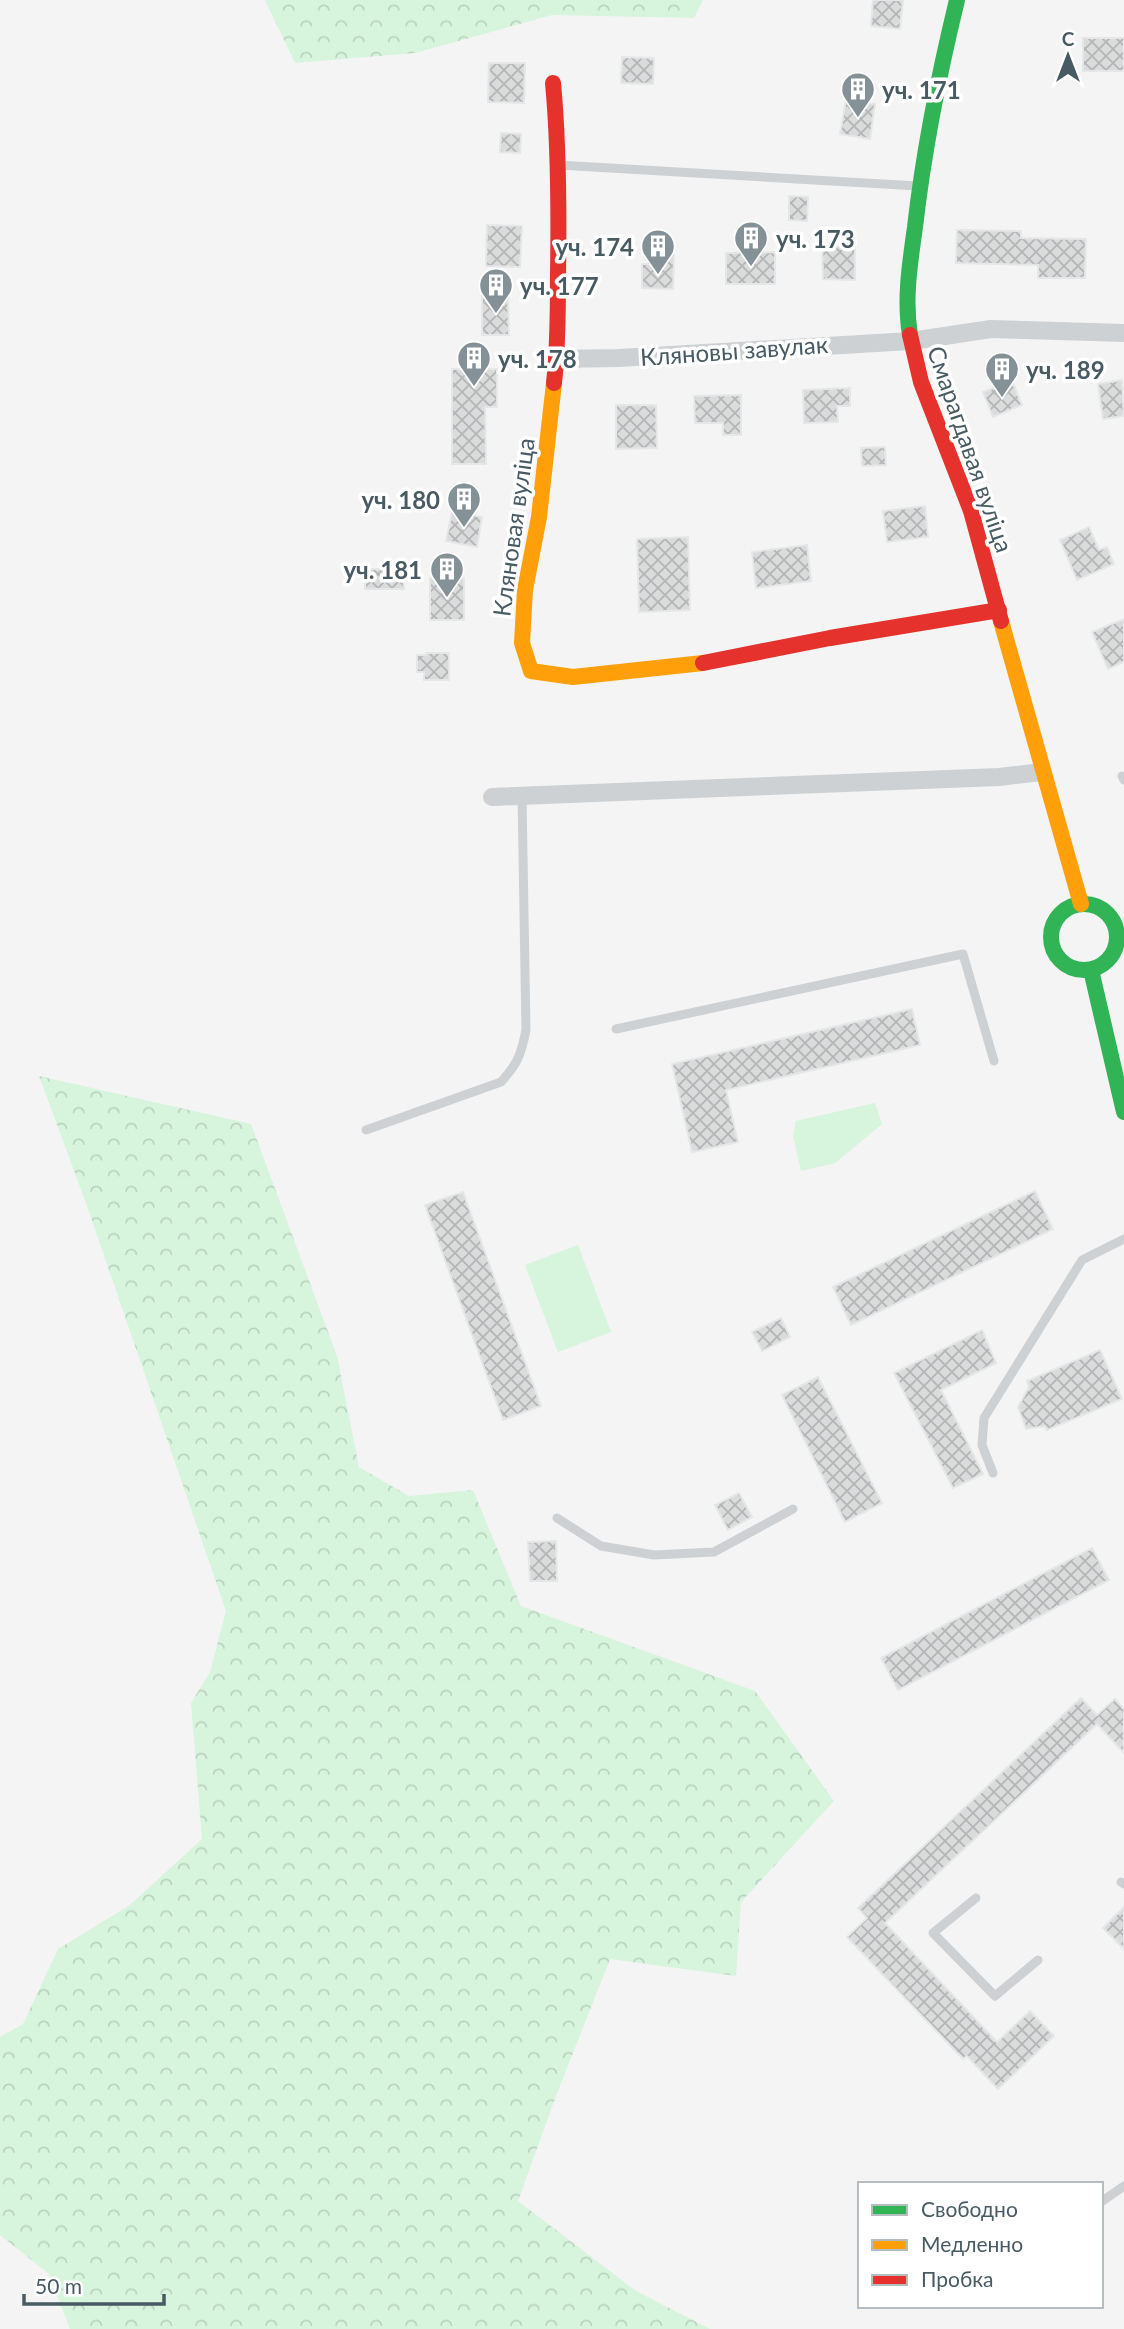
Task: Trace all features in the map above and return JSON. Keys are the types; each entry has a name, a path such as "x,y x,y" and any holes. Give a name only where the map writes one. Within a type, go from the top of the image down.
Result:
{"street":[{"name":"Смарагдавая вуліца","path":"957,0 936,84 919,186 907,316 921,382 971,511 1042,772 1082,904"},
{"name":"Кляновая вуліца","path":"553,83 559,226 557,359 539,517 525,590 522,643 531,671 573,677 713,662 830,638 999,610"},
{"name":"Кляновы завулак","path":"557,359 619,358 911,341 992,329 1124,333"},
{"path":"492,797 985,778 1042,772"},
{"path":"1082,904 1101,909 1120,932 1111,957 1091,970 1077,970 1063,964 1054,952 1051,938 1054,923 1063,912 1082,904"},
{"path":"1091,970 1124,1112"}],"lane":[{"path":"557,165 919,186"},
{"path":"366,1130 500,1082 521,1055 526,1030 522,796"},
{"path":"616,1028 963,954 994,1061"},
{"path":"993,1473 982,1445 984,1418 1082,1260 1124,1238"},
{"path":"557,1518 601,1546 653,1555 714,1552 793,1509"},
{"path":"976,1898 933,1933 995,1996 1038,1960"},
{"path":"1103,2201 1124,2186"}],"green space":[{"path":"265,0 703,0 694,18 552,15 415,53 295,63"},
{"path":"39,1076 251,1124 337,1356 359,1467 409,1496 473,1490 521,1606 755,1691 834,1801 741,1902 736,1976 610,1959 518,2201 636,2291 710,2329 70,2329 49,2274 0,2235 0,2037 23,2024 58,1949 130,1905 202,1839 191,1703 210,1672 226,1611 86,1203"},
{"path":"875,1103 882,1124 835,1163 801,1171 793,1136 796,1121"},
{"path":"578,1245 611,1332 558,1352 525,1265"}],"building":[{"path":"873,0 903,0 900,29 871,26"},
{"path":"1083,38 1124,38 1124,71 1083,71"},
{"path":"622,57 654,58 653,84 621,83"},
{"path":"489,63 525,63 524,103 488,102"},
{"name":"уч. 171","path":"846,100 875,104 870,139 840,134"},
{"path":"501,133 521,134 520,153 500,152"},
{"path":"789,196 808,197 807,221 789,220"},
{"path":"487,225 522,226 520,267 486,266"},
{"path":"957,230 1021,231 1021,238 1086,239 1085,278 1038,278 1038,265 956,263"},
{"path":"822,244 855,244 855,280 823,279"},
{"name":"уч. 173","path":"775,252 775,284 726,284 726,253"},
{"name":"уч. 174","path":"651,256 674,256 673,289 642,288 642,264 651,264"},
{"name":"уч. 177","path":"508,295 509,335 482,335 482,296"},
{"path":"452,369 497,369 497,407 485,407 486,464 452,464"},
{"path":"1122,380 1124,416 1103,419 1098,384"},
{"name":"уч. 189","path":"1012,381 1022,405 993,417 983,392"},
{"path":"850,388 850,406 837,406 838,422 804,423 803,390"},
{"path":"741,395 741,435 723,435 723,423 695,423 694,396"},
{"path":"616,405 656,405 657,448 616,449"},
{"path":"885,447 886,465 862,466 861,448"},
{"path":"925,506 928,537 887,542 883,511"},
{"name":"уч. 180","path":"452,512 482,517 477,547 446,541"},
{"path":"1089,527 1099,550 1107,547 1114,564 1077,580 1060,540"},
{"path":"688,537 690,610 639,612 637,539"},
{"path":"807,545 811,581 756,588 752,552"},
{"path":"365,569 403,569 404,589 365,589"},
{"name":"уч. 181","path":"430,578 464,578 464,620 430,620"},
{"path":"1124,619 1124,662 1108,669 1092,632"},
{"path":"449,653 449,680 424,680 424,672 417,672 417,655"},
{"path":"912,1009 920,1045 726,1090 738,1142 692,1152 672,1064"},
{"path":"1035,1191 1053,1229 851,1325 833,1287"},
{"path":"463,1192 541,1406 503,1420 425,1205"},
{"path":"781,1318 790,1337 762,1351 752,1332"},
{"path":"982,1330 996,1363 941,1390 983,1474 953,1488 894,1373"},
{"path":"1100,1350 1122,1399 1047,1430 1045,1426 1026,1429 1018,1407 1029,1387 1027,1381"},
{"path":"818,1377 882,1503 845,1522 782,1395"},
{"path":"739,1493 752,1517 728,1530 715,1505"},
{"path":"556,1541 557,1581 530,1581 528,1542"},
{"path":"1092,1548 1109,1580 898,1690 881,1658"},
{"path":"1081,1698 1097,1715 1115,1699 1124,1709 1124,1753 1097,1724 885,1923 997,2042 1030,2011 1054,2036 998,2089 967,2056 963,2059 847,1937 867,1918 858,1908"},
{"path":"1124,1907 1124,1949 1103,1928"}],"traffic: fast":[{"path":"910,335 908,281 919,198 932,113 957,0"},
{"path":"1084,904 1097,907 1107,914 1114,924 1117,937 1114,950 1107,960 1097,967 1084,970 1071,967 1061,960 1054,950 1051,937 1054,924 1061,914 1071,907 1084,904"},
{"path":"1091,970 1124,1112"}],"traffic: slow":[{"path":"554,383 539,517 525,590 522,643 531,671 573,677 703,663"},
{"path":"1001,621 1081,904"}],"traffic: jam":[{"path":"553,83 558,204 558,330 554,383"},
{"path":"910,335 921,382 971,511 1001,621"},
{"path":"703,663 830,638 999,610"}],"place":[{"name":"уч. 171","path":"858,119"},
{"name":"уч. 173","path":"751,268"},
{"name":"уч. 174","path":"658,276"},
{"name":"уч. 177","path":"496,315"},
{"name":"уч. 178","path":"474,388"},
{"name":"уч. 189","path":"1002,399"},
{"name":"уч. 180","path":"464,529"},
{"name":"уч. 181","path":"447,599"}]}
